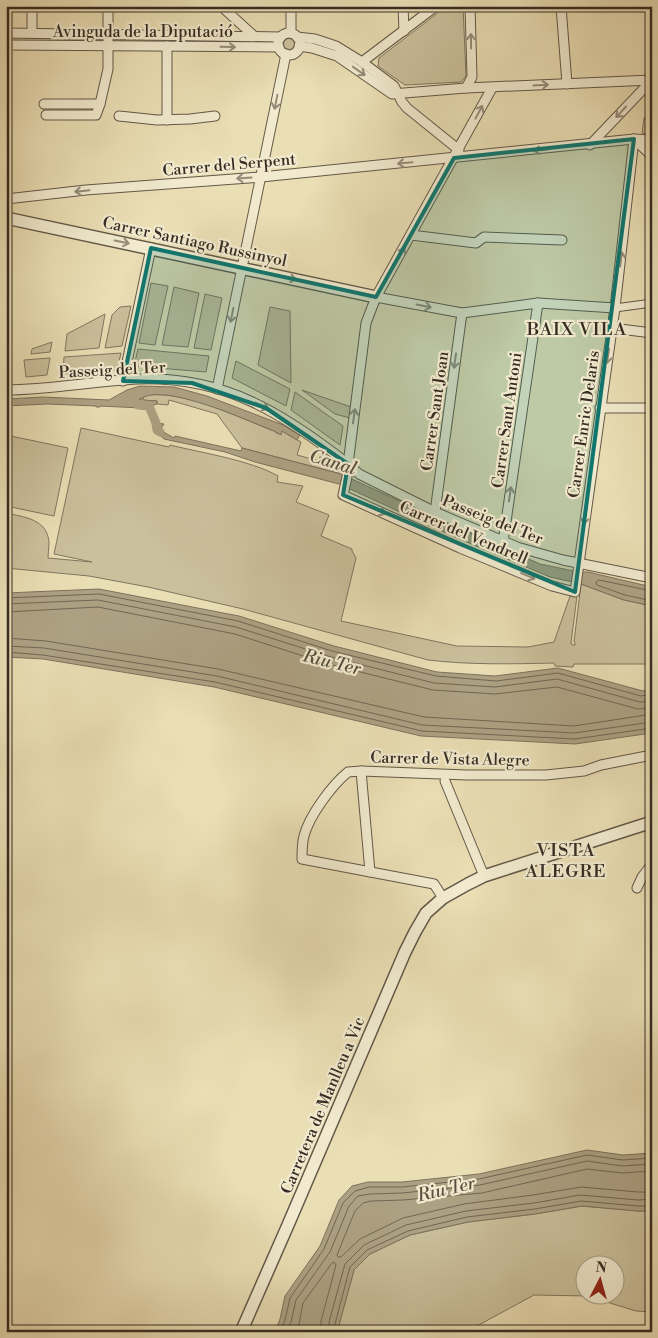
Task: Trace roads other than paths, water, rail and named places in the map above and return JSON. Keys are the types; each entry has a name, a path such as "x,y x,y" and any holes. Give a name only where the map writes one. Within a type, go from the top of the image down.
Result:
{"street":[{"path":"32,6 32,34"},
{"path":"46,115 96,115 108,70 108,6"},
{"path":"221,6 254,36"},
{"path":"291,6 294,35 300,46"},
{"path":"403,6 404,31"},
{"path":"362,62 436,6"},
{"path":"466,88 472,77 470,6"},
{"path":"561,6 566,84"},
{"name":"Avinguda de la Diputació","path":"6,33 281,37"},
{"path":"300,46 296,52 289,55 279,47 279,40 287,34 316,39 336,46 362,62 394,86 407,108 459,150"},
{"name":"Avinguda de la Diputació","path":"6,45 279,47"},
{"path":"167,46 167,120"},
{"path":"300,46 337,56 392,94 466,88 652,80"},
{"path":"217,388 286,54"},
{"path":"472,77 492,88"},
{"path":"590,145 652,80"},
{"path":"348,464 366,323 376,297 492,88"},
{"path":"44,104 100,104"},
{"path":"119,116 167,120 215,116"},
{"path":"634,140 652,156"},
{"name":"Carrer del Serpent","path":"6,199 86,190 261,177 634,140 652,140"},
{"name":"Carrer Enric Delaris","path":"579,568 615,308 634,140"},
{"name":"Carrer Santiago Russinyol","path":"6,218 376,297"},
{"path":"411,235 476,243 484,237 562,240"},
{"path":"123,380 151,248"},
{"path":"376,297 462,313 538,303 615,308 652,303"},
{"name":"Carrer Sant Antoni","path":"503,542 538,303"},
{"name":"Carrer Sant Joan","path":"435,512 462,313"},
{"path":"612,328 652,333"},
{"name":"Passeig del Ter","path":"6,390 140,379 167,380 217,388 266,408 302,430 359,474 435,512 503,542 579,568 652,578"},
{"path":"600,408 652,408"},
{"name":"Carrer del Vendrell","path":"348,464 343,495 460,548 552,586 574,592 579,568"},
{"name":"Carrer de Vista Alegre","path":"370,872 302,859 304,837 310,820 348,772 546,775 584,771 601,765 652,755"},
{"path":"361,771 370,872 434,884 443,898"},
{"path":"445,781 484,876"},
{"name":"Carretera de Manlleu a Vic","path":"241,1332 405,952 426,913 443,898 484,876 652,822"},
{"path":"637,888 642,877 652,864"}],"water":[{"path":"140,386 174,387 207,396 283,425 300,435 297,440 282,431 281,435 205,404 165,395 150,395 143,398 144,400 157,401 157,404 142,409 47,404 6,406 6,399 43,397 109,400 127,390"},
{"path":"156,423 164,424 160,430 174,438 175,436 241,451 242,448 341,474 540,564 588,572 652,587 652,606 624,600 581,584 550,577 455,537 339,484 255,462 225,452 164,439 153,429"},
{"name":"Riu Ter","path":"99,589 239,616 334,646 437,672 495,676 558,668 643,691 652,689 652,733 575,744 421,736 214,687 43,659 6,657 6,593"},
{"name":"Riu Ter","path":"587,1150 623,1155 652,1153 652,1211 582,1206 468,1222 410,1235 370,1254 354,1270 339,1325 340,1332 275,1332 285,1296 320,1246 339,1200 352,1186 368,1182 402,1182 479,1174"}],"waterway":[{"name":"Canal","path":"138,405 149,406 157,430 160,432"}],"district":[{"name":"BAIX VILA","path":"577,329"},
{"name":"VISTA ALEGRE","path":"566,860"}]}
